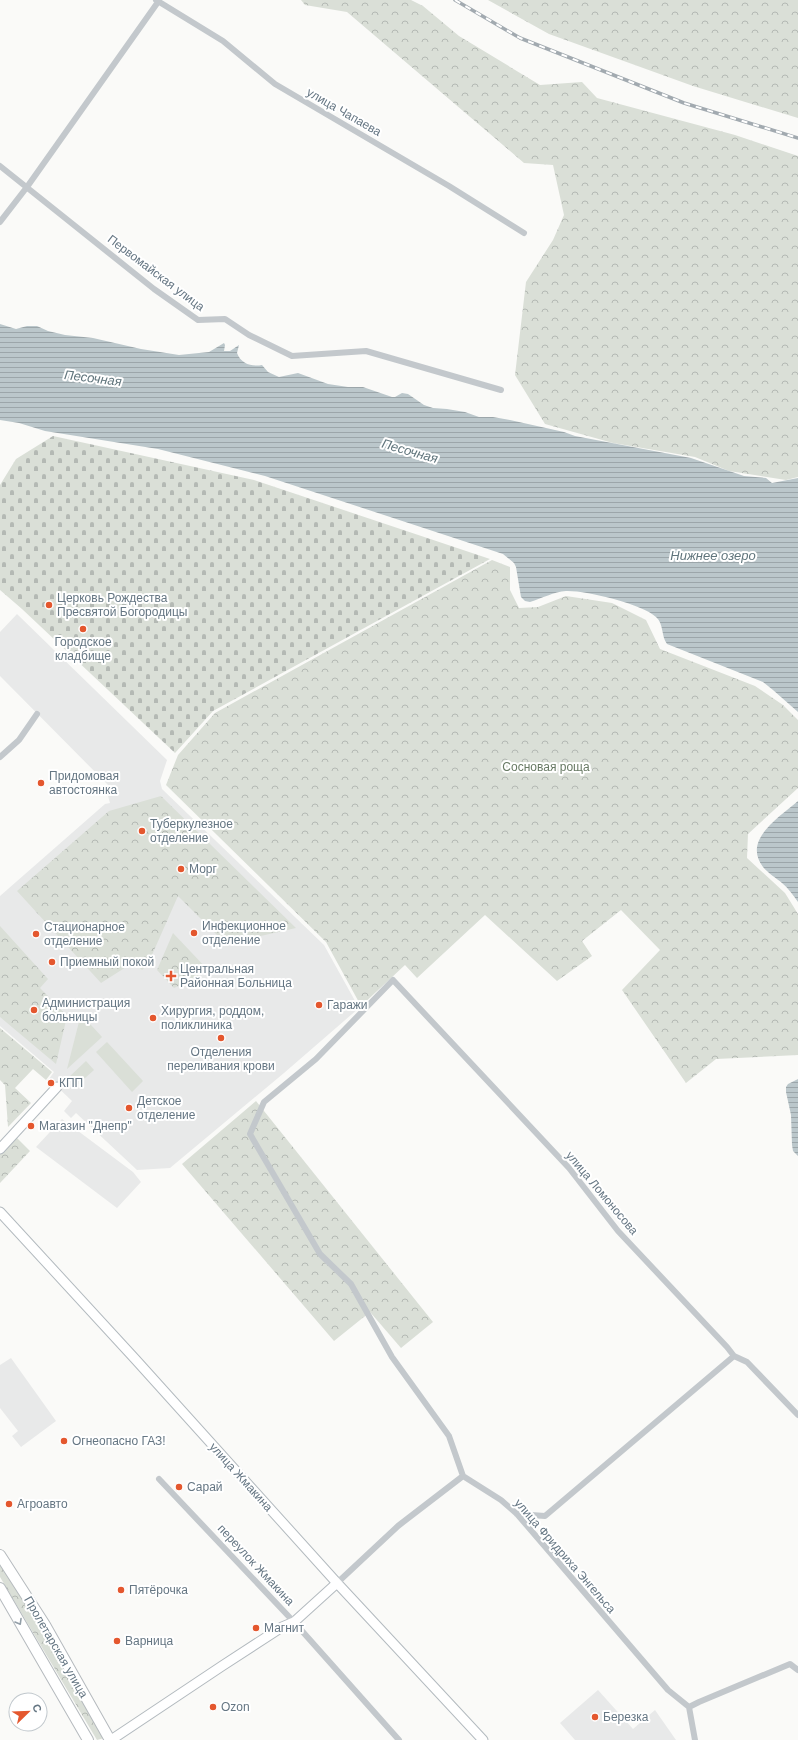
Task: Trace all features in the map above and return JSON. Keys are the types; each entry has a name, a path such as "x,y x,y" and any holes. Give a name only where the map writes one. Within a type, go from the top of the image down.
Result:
{"main road":[{"name":"Пролетарская улица","path":"0,1555 45,1624 110,1740"},
{"name":"Пролетарская улица","path":"0,1588 88,1740"}],"street":[{"name":"улица Чапаева","path":"0,222 27,187 157,1 222,41 275,84 449,186 524,234"},
{"name":"Первомайская улица","path":"0,166 154,289 198,320 225,319 249,335 292,356 366,351 501,390"},
{"path":"0,758 19,740 37,714"},
{"name":"улица Ломоносова","path":"463,1476 449,1436 392,1357 351,1284 320,1254 250,1134 264,1102 316,1059 393,980 569,1168 618,1231 734,1356 747,1362 798,1415"},
{"path":"0,1149 57,1087"},
{"name":"улица Жмакина","path":"0,1212 337,1583 483,1740"},
{"path":"517,1514 545,1516 734,1356"},
{"path":"110,1740 249,1648 282,1627 294,1622 398,1526 463,1476"},
{"name":"улица Фридриха Энгельса","path":"463,1476 501,1500 517,1514 668,1690 690,1707"},
{"name":"переулок Жмакина","path":"159,1478 294,1622 399,1740"},
{"path":"695,1740 690,1707 790,1664 798,1670"}],"shaded area":[{"name":"Центральная Районная Больница","path":"17,614 167,760 160,781 162,789 324,945 359,1008 170,1168 137,1170 76,1113 71,1118 64,1111 72,1101 49,1079 54,1072 0,1026 0,896 105,804 110,803 108,796 109,786 0,676 0,632"},
{"path":"62,1119 133,1172 141,1182 117,1208 36,1147"},
{"path":"11,1358 56,1421 21,1447 12,1436 18,1431 0,1408 0,1365"},
{"name":"Березка","path":"598,1690 633,1729 655,1710 676,1740 575,1740 560,1723"}],"green space":[{"path":"301,0 411,0 423,6 459,36 540,85 582,82 597,98 735,135 798,156 798,477 786,480 729,471 695,457 613,443 545,424 515,375 526,282 553,240 564,215 553,165 524,163 347,12 305,5"},
{"path":"488,0 798,0 798,118 693,86 549,34"},
{"path":"53,436 254,480 490,559 213,711 175,753 0,590 0,485 16,459"},
{"name":"Сосновая роща","path":"492,560 510,567 510,590 519,608 538,607 566,596 612,603 646,620 660,649 755,686 783,705 798,720 798,788 748,834 747,858 785,893 798,914 798,1055 716,1059 686,1083 622,990 660,950 621,910 582,941 592,956 557,981 485,915 417,978 405,965 361,1006 326,942 166,785 178,755 215,713"},
{"path":"161,796 296,928 226,944 178,896 148,964 142,970 134,962 101,983 17,891 109,811"},
{"path":"0,926 48,979 40,988 67,1016 56,1064 0,1017"},
{"path":"173,933 209,971 174,988 157,970"},
{"path":"81,1014 102,1037 67,1069"},
{"path":"0,1028 52,1072 46,1080 33,1069 15,1088 31,1103 8,1127 5,1085 0,1080"},
{"path":"107,1042 143,1081 132,1092 96,1052"},
{"path":"86,1061 94,1070 76,1086 68,1078"},
{"path":"256,1101 433,1322 401,1348 370,1312 334,1341 182,1164"},
{"path":"16,1137 30,1151 0,1183 0,1154"},
{"path":"0,1564 40,1628 104,1738 97,1740 0,1577"}],"water":[{"name":"Нижнее озеро","path":"0,324 16,329 27,326 37,326 48,331 65,335 93,338 141,349 179,355 209,352 224,343 224,351 230,351 239,345 237,353 241,360 254,366 262,365 268,372 279,377 298,373 328,384 348,387 363,387 392,397 402,393 408,394 424,405 433,408 465,412 479,417 493,417 510,420 564,432 575,436 691,458 744,476 766,478 772,483 798,478 798,712 763,682 667,644 659,620 649,612 639,607 599,595 575,591 552,594 530,602 525,601 521,597 516,567 514,563 503,554 265,476 158,449 45,431 19,423 0,420"},
{"path":"798,801 798,902 784,885 763,867 758,857 757,847 760,838 773,822"},
{"path":"798,1079 798,1156 793,1151 791,1115 786,1087 788,1084"}],"railway":[{"path":"455,0 520,38 684,103 798,138"}],"place":[{"name":"Церковь Рождества Пресвятой Богородицы","path":"49,605"},
{"name":"Городское кладбище","path":"83,629"},
{"name":"Придомовая автостоянка","path":"41,783"},
{"name":"Туберкулезное отделение","path":"142,831"},
{"name":"Морг","path":"181,869"},
{"name":"Инфекционное отделение","path":"194,933"},
{"name":"Стационарное отделение","path":"36,934"},
{"name":"Приемный покой","path":"52,962"},
{"name":"Центральная Районная Больница","path":"171,976"},
{"name":"Гаражи","path":"319,1005"},
{"name":"Администрация больницы","path":"34,1010"},
{"name":"Хирургия, роддом, поликлиника","path":"153,1018"},
{"name":"Отделения переливания крови","path":"221,1038"},
{"name":"КПП","path":"51,1083"},
{"name":"Детское отделение","path":"129,1108"},
{"name":"Магазин \"Днепр\"","path":"31,1126"},
{"name":"Огнеопасно ГАЗ!","path":"64,1441"},
{"name":"Сарай","path":"179,1487"},
{"name":"Агроавто","path":"9,1504"},
{"name":"Пятёрочка","path":"121,1590"},
{"name":"Магнит","path":"256,1628"},
{"name":"Варница","path":"117,1641"},
{"name":"Ozon","path":"213,1707"},
{"name":"Березка","path":"595,1717"}],"water label":[{"name":"Песочная","path":"93,378"},
{"name":"Песочная","path":"410,451"}]}
